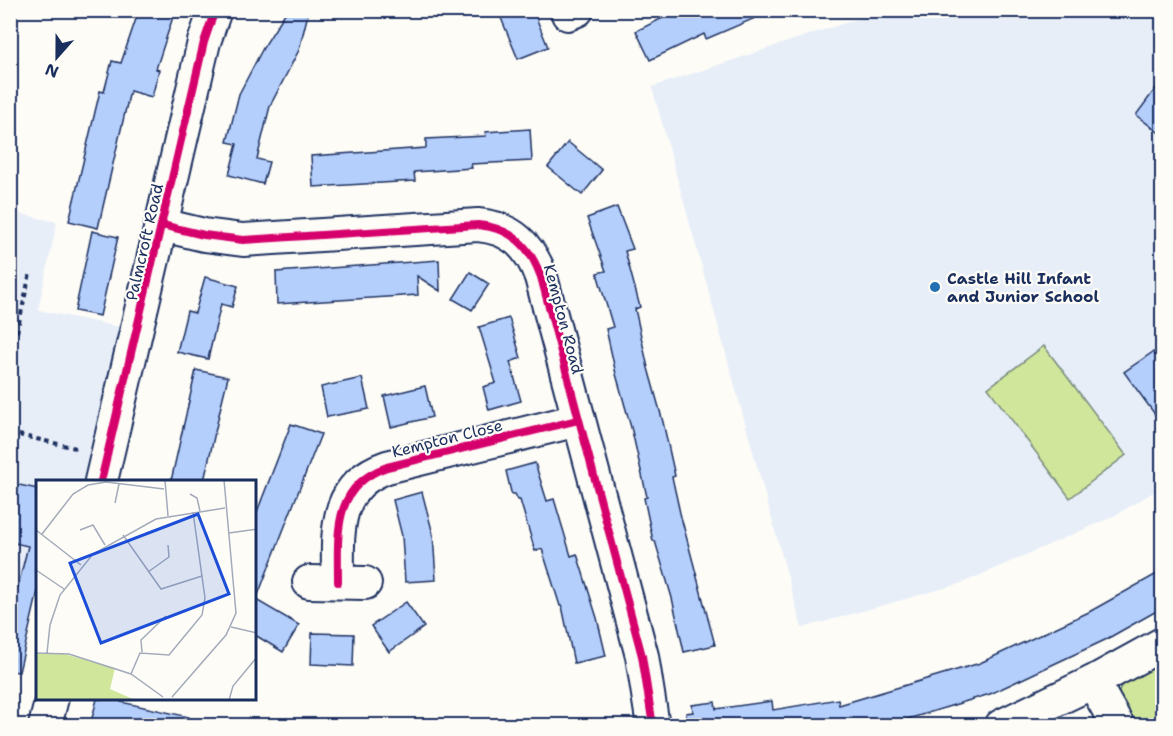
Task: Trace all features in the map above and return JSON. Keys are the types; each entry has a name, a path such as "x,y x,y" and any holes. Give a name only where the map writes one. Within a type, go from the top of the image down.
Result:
{"street":[{"name":"Palmcroft Road","path":"104,468 204,42 215,10"},
{"name":"Kempton Road","path":"162,225 204,235 243,240 467,224 497,228 524,245 537,265 639,645 653,726"},
{"name":"Kempton Close","path":"337,582 339,527 343,510 353,489 366,477 387,467 578,420"},
{"path":"1001,726 1093,682 1162,644"},
{"path":"1093,682 1118,726"},
{"path":"45,726 52,700"}],"path":[{"path":"15,341 30,273"},
{"path":"10,433 104,468"}],"shaded area":[{"name":"Castle Hill Infant and Junior School","path":"881,11 1162,11 1162,487 1114,516 962,583 802,628 652,87"},
{"path":"11,212 57,222 38,310 124,328 86,480 36,480 36,597 11,591"}],"green space":[{"path":"1044,346 1126,455 1070,498 988,388"},
{"path":"1162,655 1162,723 1126,725 1119,690 1134,672"}],"building":[{"path":"139,10 154,10 173,17 156,69 159,70 152,97 130,91 98,228 69,221 100,91 104,92 112,61 121,63"},
{"path":"287,10 309,10 299,50 270,106 257,159 269,162 263,184 229,175 237,144 227,142 239,94 263,48"},
{"path":"520,10 533,10 548,47 518,59 501,18"},
{"path":"679,10 774,10 706,39 704,34 650,60 636,31"},
{"path":"1162,80 1162,135 1136,115"},
{"path":"530,129 532,161 471,164 472,168 414,172 415,181 313,187 311,156 426,148 426,139 486,136 485,132"},
{"path":"568,142 602,170 582,195 548,167"},
{"path":"617,207 633,249 625,251 640,307 635,309 675,476 672,477 680,513 715,645 684,652 672,598 655,541 653,541 644,498 647,497 606,329 613,327 597,273 606,271 587,218"},
{"path":"92,231 118,237 100,316 75,311"},
{"path":"439,260 440,291 417,276 418,295 277,304 276,272"},
{"path":"470,272 489,284 472,310 453,299"},
{"path":"205,277 238,286 232,307 221,304 208,359 177,352 187,311 195,313"},
{"path":"509,318 521,358 510,362 521,401 489,410 483,387 496,383 479,327"},
{"path":"1153,352 1162,365 1162,424 1124,372"},
{"path":"196,370 228,377 204,480 171,480"},
{"path":"362,378 369,409 327,417 321,387"},
{"path":"425,386 432,417 391,427 384,396"},
{"path":"291,424 321,434 256,600 256,514"},
{"path":"535,463 547,501 554,499 571,556 577,554 606,656 574,663 562,606 560,606 542,549 535,551 520,500 511,492 506,471"},
{"path":"10,483 36,489 36,600 19,672 10,671 10,596 15,598 28,546 10,542"},
{"path":"422,492 433,534 436,580 405,582 402,536 393,500"},
{"path":"1162,571 1162,608 1105,640 990,694 885,726 687,726 686,713 693,712 692,705 715,702 716,709 772,701 773,710 838,699 839,705 980,663 1089,612"},
{"path":"256,600 299,625 283,652 256,636"},
{"path":"406,602 424,627 389,652 371,626"},
{"path":"312,633 354,634 353,666 311,664"},
{"path":"97,700 122,700 121,702 189,717 188,726 90,726"}],"cycle path":[{"path":"101,480 204,42 215,10"},
{"path":"162,225 204,235 243,240 478,225 501,230 518,240 531,256 541,277 642,656 653,726"},
{"path":"338,582 338,546 342,514 347,499 356,486 369,475 387,467 578,420"}],"place":[{"name":"Castle Hill Infant and Junior School","path":"935,287"}]}
